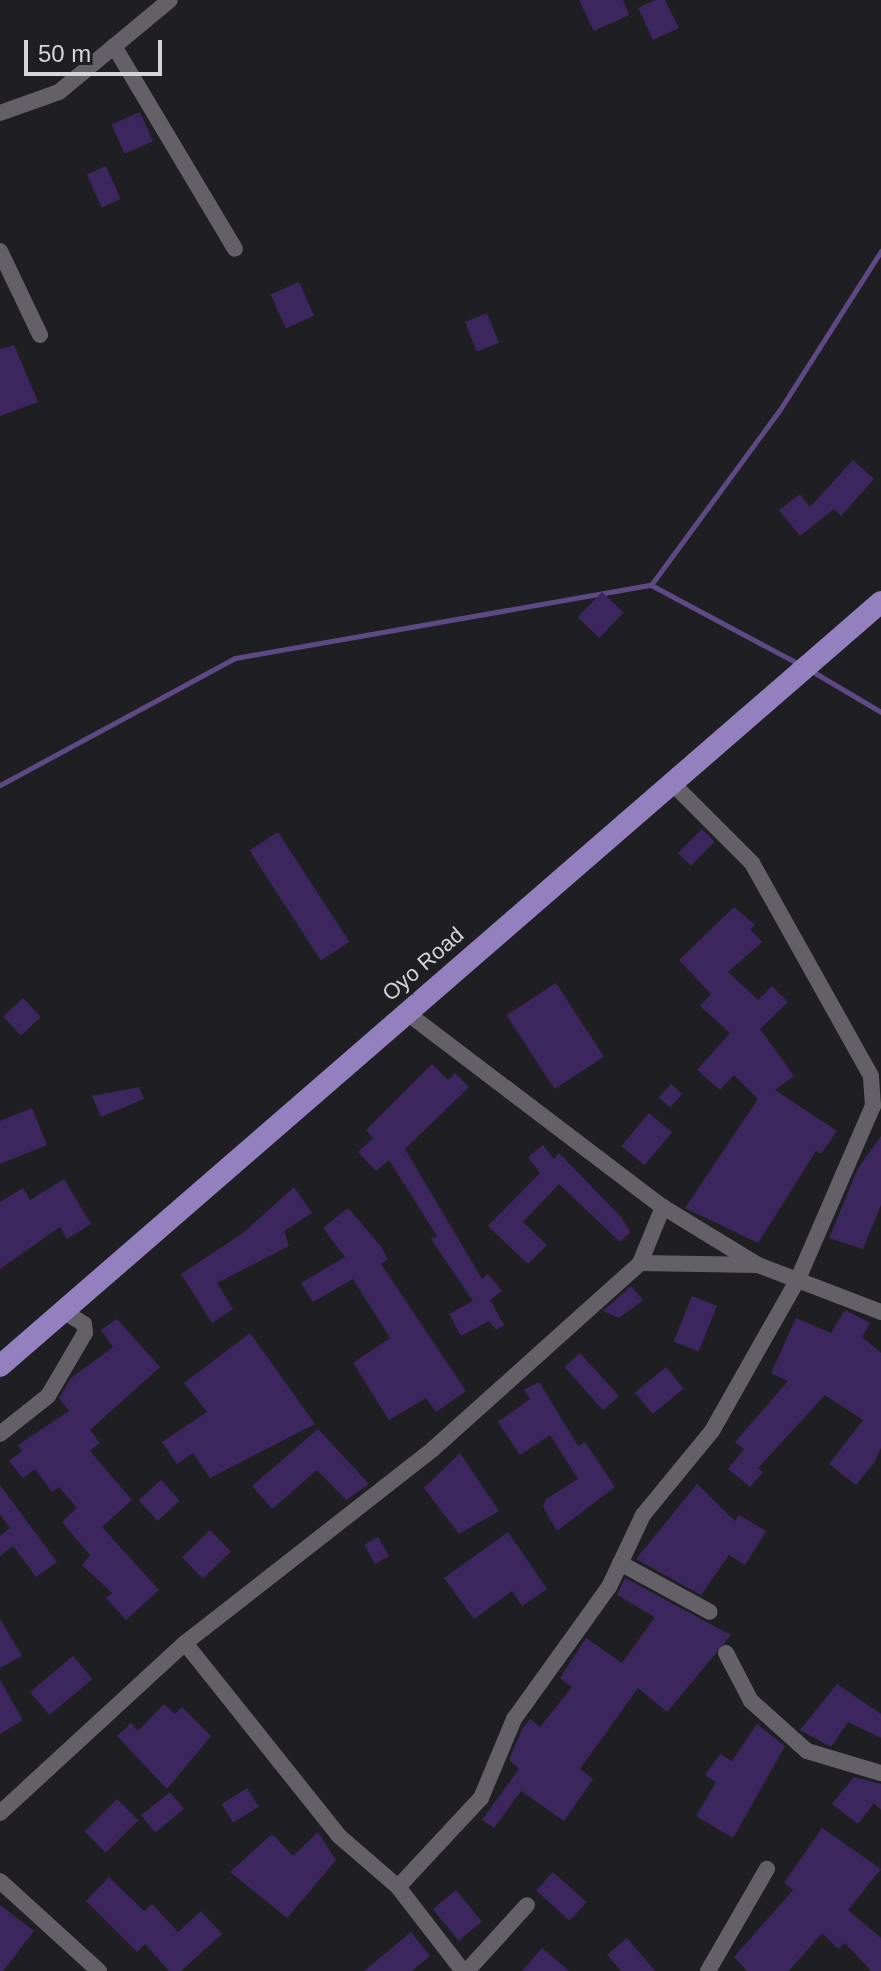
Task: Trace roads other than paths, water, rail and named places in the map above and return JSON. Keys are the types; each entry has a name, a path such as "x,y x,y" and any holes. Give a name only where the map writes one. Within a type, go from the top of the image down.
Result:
{"highway":[{"name":"Oyo Road","path":"0,1366 881,602"}],"street":[{"path":"0,113 59,92 170,0"},
{"path":"114,46 235,249"},
{"path":"0,251 40,335"},
{"path":"398,1887 481,1798 514,1719 620,1563 643,1515 712,1431 798,1279 873,1106 871,1076 752,863 671,782"},
{"path":"407,1013 663,1207 758,1265 881,1312"},
{"path":"0,1813 185,1643 433,1449 640,1263 663,1207"},
{"path":"640,1263 758,1265"},
{"path":"0,1434 48,1396 85,1333 84,1324 63,1311"},
{"path":"620,1563 710,1612"},
{"path":"185,1643 339,1836 398,1887 465,1971 527,1905"},
{"path":"726,1653 751,1701 807,1751 881,1773"},
{"path":"708,1971 767,1869"},
{"path":"0,1881 99,1971"}],"waterway":[{"path":"0,785 235,658 651,585 779,411 881,251"},
{"path":"651,585 801,665"},
{"path":"810,670 881,712"}]}
